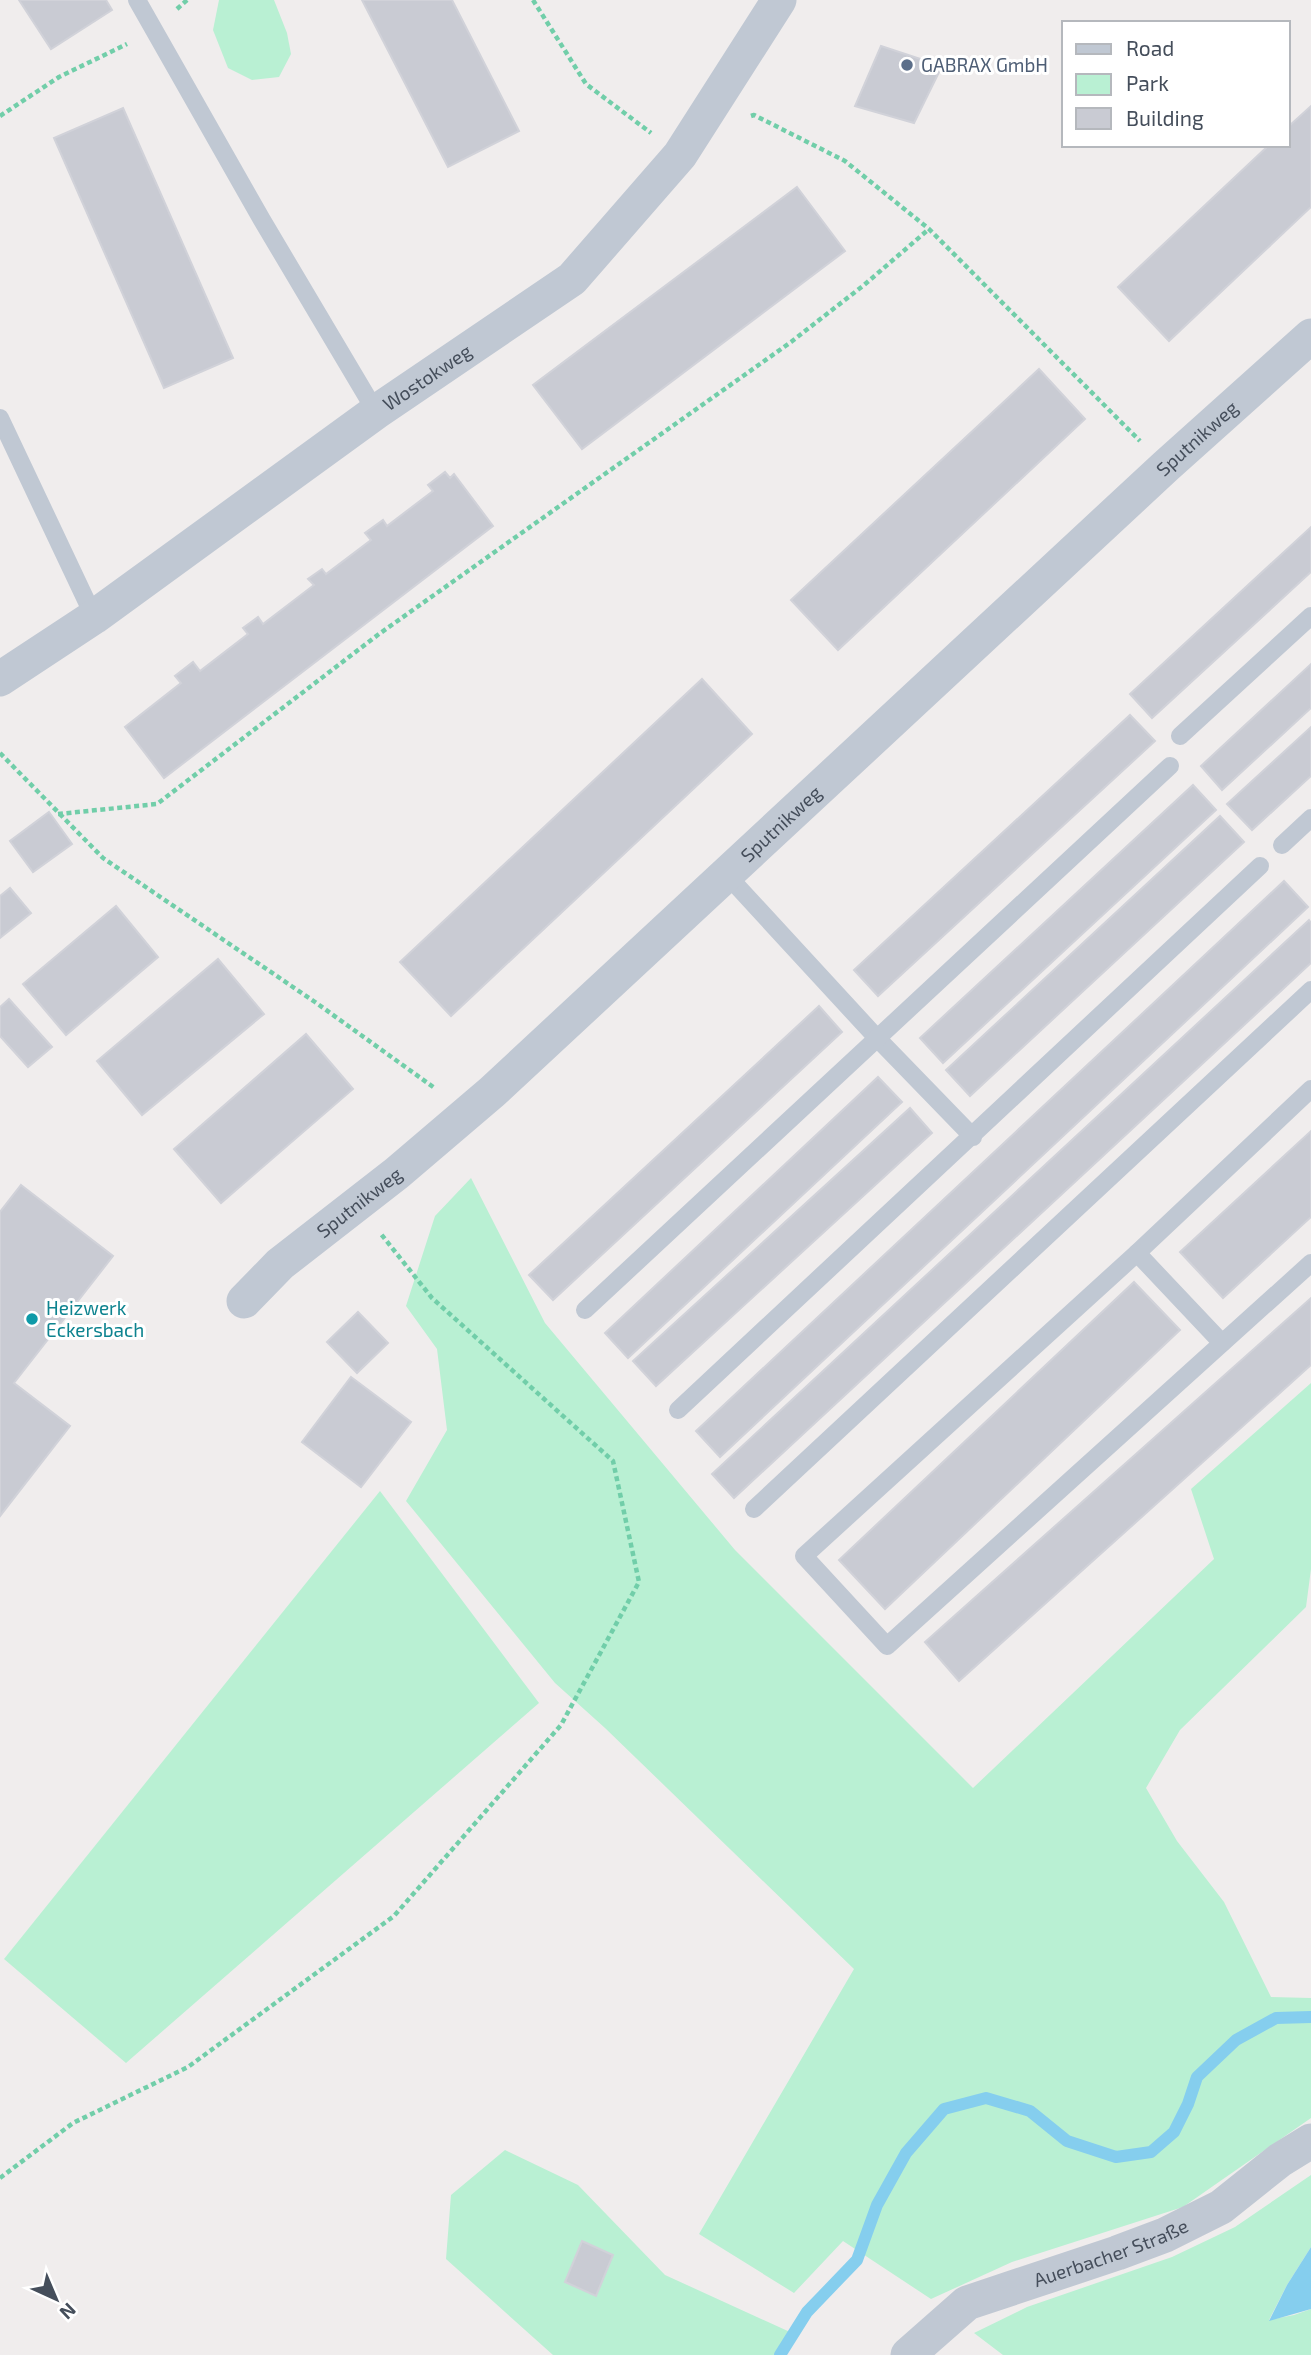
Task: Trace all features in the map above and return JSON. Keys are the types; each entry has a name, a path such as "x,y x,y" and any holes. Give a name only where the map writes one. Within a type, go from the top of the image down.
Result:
{"street":[{"name":"Wostokweg","path":"0,679 94,617 376,412 572,279 687,145 779,0"},
{"name":"Sputnikweg","path":"244,1301 280,1264 465,1115 1166,466 1311,337"},
{"name":"Auerbacher Straße","path":"908,2355 967,2303 1164,2235 1220,2207 1311,2141"}],"lane":[{"path":"138,0 262,220 376,412"},
{"path":"0,418 94,617"},
{"path":"1180,736 1311,616"},
{"path":"585,1310 1170,765"},
{"path":"1282,845 1311,818"},
{"path":"678,1410 1260,866"},
{"path":"726,874 972,1137"},
{"path":"754,1509 1311,990"},
{"path":"1311,1089 1137,1253 804,1556 887,1646 1311,1263"},
{"path":"1137,1253 1222,1343"}],"path":[{"path":"0,116 60,77 154,30 187,0"},
{"path":"533,0 586,84 687,145 754,115 845,161 929,229 1166,466"},
{"path":"58,814 157,804 379,634 791,342 864,285 929,229"},
{"path":"0,753 103,858 425,1079 465,1115"},
{"path":"0,2178 73,2123 188,2067 394,1916 561,1725 639,1582 613,1461 432,1298 356,1204"}],"green space":[{"path":"219,0 274,0 287,33 291,54 279,77 252,80 228,68 213,30"},
{"path":"471,1178 545,1323 735,1550 973,1788 1214,1559 1191,1489 1311,1383 1311,1569 1306,1607 1180,1730 1146,1788 1177,1841 1224,1902 1271,1997 1311,1998 1311,2118 1183,2207 1012,2262 931,2299 843,2241 794,2293 699,2234 854,1969 555,1683 406,1501 447,1430 437,1349 406,1306 435,1216"},
{"path":"380,1491 539,1703 126,2063 4,1959"},
{"path":"505,2150 578,2185 665,2275 790,2332 774,2355 553,2355 446,2259 451,2195"},
{"path":"1311,2175 1311,2247 1269,2320 1311,2309 1311,2355 1003,2355 974,2333 1027,2307 1172,2257 1235,2227"}],"water":[{"path":"1311,2247 1311,2309 1269,2321 1287,2285"}],"building":[{"path":"19,0 106,0 112,10 51,49"},
{"path":"362,0 452,0 519,131 448,167"},
{"path":"881,46 942,66 914,123 855,106"},
{"path":"1311,106 1311,207 1169,341 1118,287 1267,147 1290,147 1290,125"},
{"path":"123,108 233,358 164,388 54,138"},
{"path":"797,187 845,251 582,449 533,385"},
{"path":"1039,369 1085,419 838,650 791,600"},
{"path":"445,472 450,478 454,474 493,526 164,778 125,727 181,683 175,676 193,662 200,671 248,634 243,628 258,617 263,624 314,585 308,579 322,569 326,574 371,540 365,533 383,520 387,526 433,491 428,485"},
{"path":"1311,527 1311,572 1152,718 1130,694"},
{"path":"1311,664 1311,708 1222,790 1201,766"},
{"path":"702,679 752,734 451,1016 400,962"},
{"path":"1130,715 1155,741 878,996 854,970"},
{"path":"1311,727 1311,776 1252,830 1227,804"},
{"path":"1193,785 1216,810 943,1063 920,1038"},
{"path":"49,812 72,844 33,872 10,841"},
{"path":"1220,816 1244,842 970,1096 946,1070"},
{"path":"1284,881 1308,907 720,1457 696,1431"},
{"path":"10,888 31,913 0,938 0,896"},
{"path":"116,906 158,957 66,1035 23,984"},
{"path":"1309,920 1311,963 734,1498 712,1474"},
{"path":"218,959 264,1014 142,1115 97,1061"},
{"path":"9,999 52,1047 28,1067 0,1036 0,1007"},
{"path":"819,1006 842,1032 553,1300 529,1275"},
{"path":"306,1034 353,1089 221,1203 174,1149"},
{"path":"878,1077 902,1102 628,1358 605,1333"},
{"path":"910,1108 932,1133 656,1386 633,1361"},
{"path":"1311,1131 1311,1217 1223,1298 1180,1252"},
{"name":"Heizwerk Eckersbach","path":"21,1185 113,1256 14,1383 70,1426 0,1516 0,1212"},
{"path":"1134,1282 1180,1330 885,1609 839,1560"},
{"path":"1311,1298 1311,1365 959,1681 925,1642"},
{"path":"358,1312 388,1343 357,1373 327,1342"},
{"path":"351,1377 411,1422 361,1487 302,1442"},
{"path":"582,2241 613,2255 596,2296 565,2282"}],"waterway":[{"path":"780,2355 807,2312 857,2260 877,2205 906,2153 944,2109 986,2098 1030,2111 1067,2141 1116,2157 1151,2152 1174,2132 1188,2104 1197,2077 1236,2040 1276,2018 1311,2017"}],"place":[{"name":"GABRAX GmbH","path":"907,65"},
{"name":"Heizwerk Eckersbach","path":"32,1319"}]}
